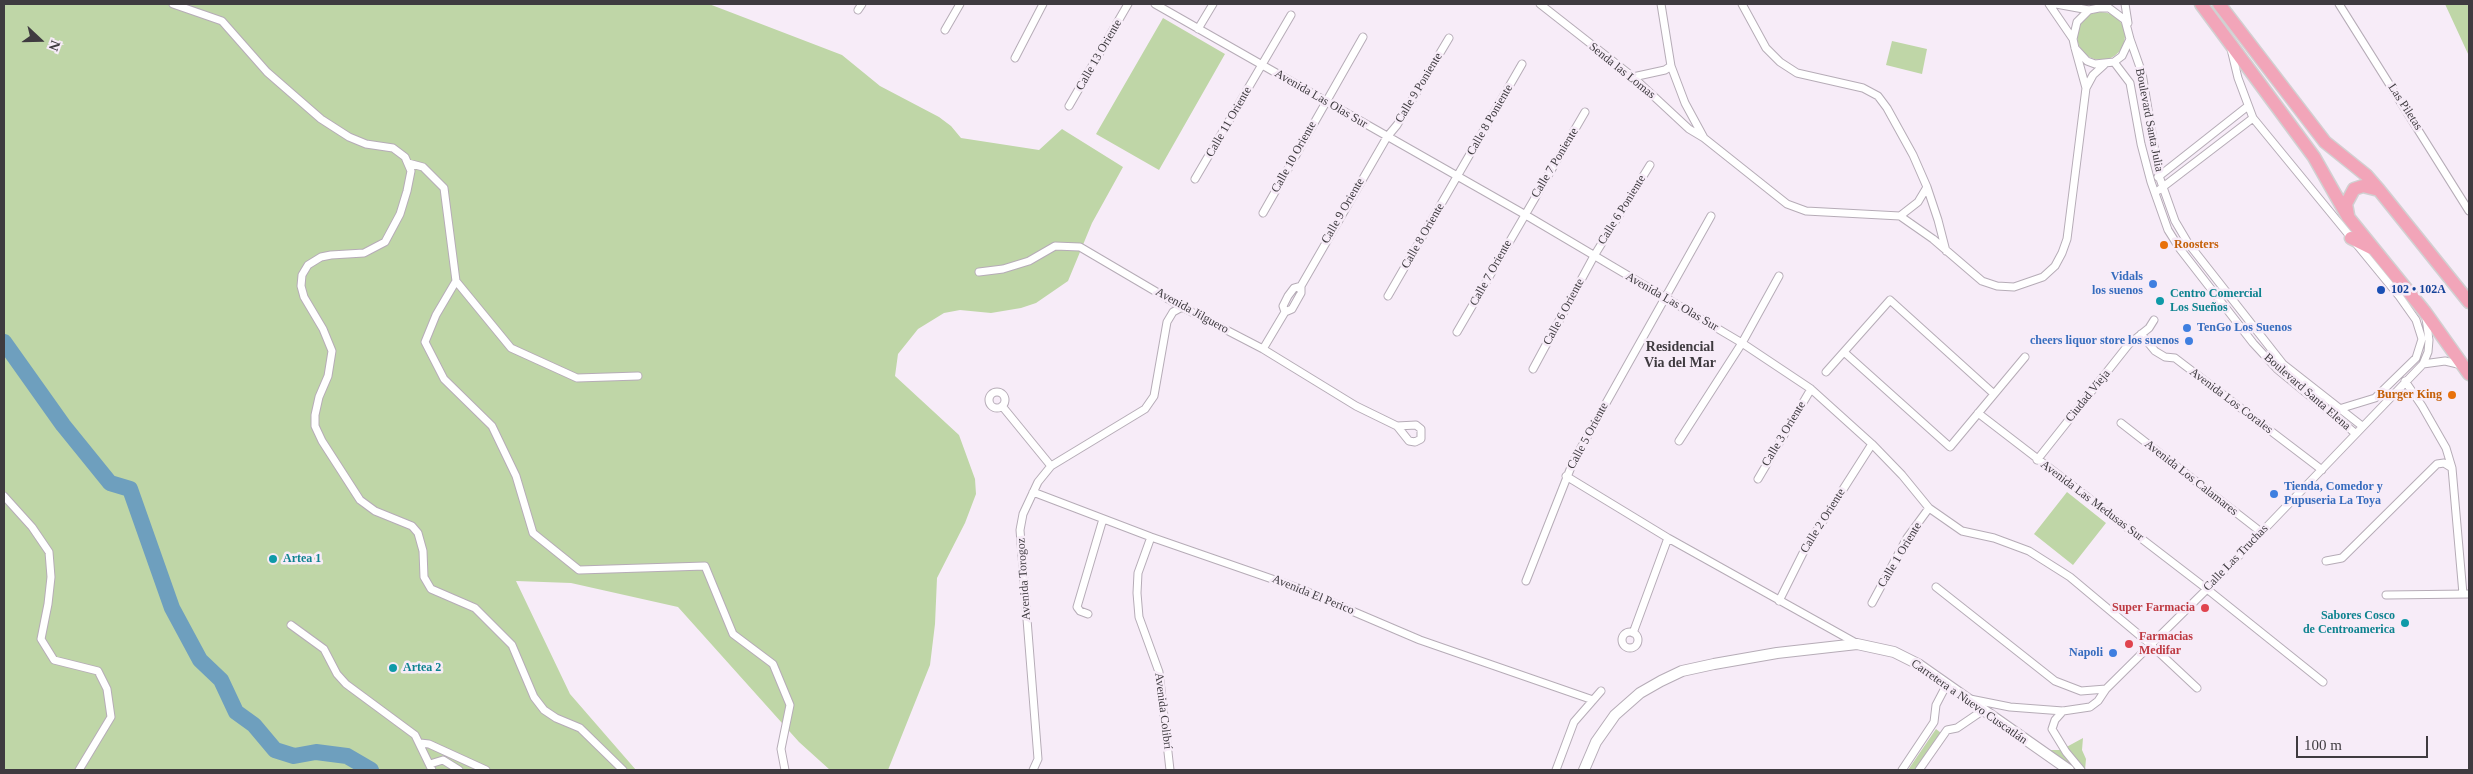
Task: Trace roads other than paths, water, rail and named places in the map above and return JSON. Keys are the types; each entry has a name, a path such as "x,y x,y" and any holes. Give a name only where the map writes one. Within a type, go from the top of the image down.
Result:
{"highway":[{"path":"2201,4 2314,157 2348,217 2425,312 2466,370"},
{"path":"2219,4 2325,142 2366,175 2468,298"},
{"path":"2348,217 2346,204 2354,189 2363,186 2379,190"},
{"path":"2351,238 2375,250"}],"street":[{"path":"173,4 222,21 267,72 321,119 349,137 366,144 393,148 406,157 411,171 400,214 385,242 364,254 331,254 321,257 308,265 302,275 300,286 304,297 323,329 332,351 328,376 319,396 315,426 327,450 360,500 375,511 412,526 418,534 422,551 424,577 431,589 475,608 512,645 534,697 544,710 556,718 580,728 623,770"},
{"path":"945,30 960,4"},
{"path":"1015,58 1043,4"},
{"name":"Calle 13 Oriente","path":"1069,106 1128,4"},
{"name":"Avenida Las Olas Sur","path":"1155,4 1524,214 1742,343 1811,389 1872,444 1902,475 1929,508 1962,531 1994,538 2029,551 2070,577 2150,644 2196,688"},
{"path":"1198,29 1213,4"},
{"name":"Senda las Lomas","path":"1540,4 1633,77 1689,129 1704,138 1787,204 1806,211 1900,216"},
{"path":"1661,4 1672,66 1686,103 1704,138"},
{"path":"1742,4 1766,48 1780,62 1797,73 1848,83 1878,96 1887,108 1913,155 1927,187 1946,252"},
{"path":"2049,4 2073,39 2086,88"},
{"path":"2056,4 2089,10"},
{"path":"2075,48 2087,61 2104,64 2114,62 2127,48 2130,39 2124,4"},
{"name":"Las Piletas","path":"2339,4 2469,211"},
{"path":"2073,39 2077,22 2089,10 2100,6 2118,13 2125,20 2129,29"},
{"name":"Calle 11 Oriente","path":"1195,179 1291,15"},
{"name":"Calle 10 Oriente","path":"1263,213 1363,37"},
{"name":"Calle 9 Poniente","path":"1386,137 1397,125 1449,38"},
{"name":"Boulevard Santa Julia","path":"2130,39 2142,74 2159,176 2175,221 2188,243 2283,364 2362,426"},
{"path":"2228,39 2253,118 2416,320 2422,339 2416,358 2375,398 2339,409"},
{"name":"Boulevard Santa Elena","path":"2114,62 2130,84 2141,144 2151,182 2168,230 2180,249 2253,343 2277,369 2355,434"},
{"name":"Calle 8 Poniente","path":"1458,176 1522,64"},
{"path":"1927,187 1918,202 1900,216 1933,239 1982,281 1997,286 2014,288 2043,277 2055,266 2067,239 2086,88 2093,75 2104,64"},
{"path":"1633,77 1646,75 1672,66"},
{"path":"2151,182 2248,106"},
{"name":"Calle 7 Poniente","path":"1524,214 1585,112"},
{"path":"2155,193 2253,118"},
{"name":"Calle 9 Oriente","path":"1263,349 1285,312 1283,306 1288,296 1294,288 1301,286 1386,137"},
{"path":"408,163 423,168 444,188 456,282 511,348 577,378 638,376"},
{"name":"Calle 6 Poniente","path":"1594,256 1650,165"},
{"name":"Calle 8 Oriente","path":"1388,296 1458,176"},
{"name":"Calle 7 Oriente","path":"1458,332 1524,214"},
{"name":"Calle 5 Oriente","path":"1526,581 1566,476 1711,216"},
{"name":"Avenida Jilguero","path":"979,272 1003,269 1029,260 1056,246 1080,247 1182,307 1263,349 1356,406 1397,426"},
{"name":"Calle 6 Oriente","path":"1533,369 1594,256"},
{"path":"1679,441 1742,343 1779,276"},
{"path":"456,282 436,315 425,342 444,379 492,426 516,476 533,533 579,570 704,566 733,634 773,664 790,705 781,749 785,770"},
{"path":"1826,372 1890,300 1994,394"},
{"name":"Avenida Torogoz","path":"1033,770 1038,759 1020,530 1023,514 1033,492 1051,466 1145,409 1154,396 1167,322 1173,312 1182,307"},
{"name":"Calle Las Truchas","path":"1965,697 2010,707 2063,711 2090,707 2098,701 2106,689 2207,589 2423,364 2430,340 2425,312"},
{"name":"Ciudad Vieja","path":"2037,460 2129,344 2142,334 2154,320"},
{"name":"Avenida Los Corales","path":"2142,334 2155,352 2165,357 2176,358 2322,470"},
{"path":"1844,352 1950,447 2025,357"},
{"path":"2423,364 2445,361 2466,370"},
{"path":"2386,595 2466,594 2452,468 2446,448 2422,406 2405,382"},
{"name":"Calle 3 Oriente","path":"1758,479 1811,389"},
{"path":"2375,398 2382,406"},
{"path":"1002,406 1051,466"},
{"name":"Avenida Las Medusas Sur","path":"1978,413 2207,589 2323,682"},
{"name":"Avenida Los Calamares","path":"2121,423 2261,532"},
{"name":"Calle 2 Oriente","path":"1779,601 1805,549 1872,444"},
{"path":"2326,561 2342,558 2437,464 2444,463 2452,468"},
{"path":"1566,476 1668,538 1857,644"},
{"name":"Avenida El Perico","path":"1033,492 1151,537 1298,588 1420,640 1593,700"},
{"path":"4,496 32,527 49,552 49,595 41,639 54,660 98,671 107,689 111,717 79,770"},
{"name":"Calle 1 Oriente","path":"1872,604 1907,538 1929,508"},
{"path":"1088,614 1080,612 1077,607 1103,519"},
{"name":"Avenida Colibrí","path":"1151,537 1138,573 1137,593 1139,617 1159,672 1170,770"},
{"path":"1633,633 1668,538"},
{"path":"1936,587 2055,681 2081,691 2106,689"},
{"path":"291,625 324,649 346,684 415,735 431,767 443,760 459,770"},
{"name":"Carretera a Nuevo Cuscatlán","path":"1584,770 1596,742 1615,715 1640,693 1682,671 1777,653 1857,644 1894,652 1947,684 1982,711 2069,770"},
{"path":"1902,770 1934,722 1936,704 1947,684"},
{"path":"1556,770 1574,722 1600,691"},
{"path":"1934,722 1939,727 1947,730 1957,728 1982,711"},
{"path":"2063,711 2055,720 2052,729 2066,752 2081,770"},
{"path":"1920,770 1947,730"},
{"path":"420,743 429,744 486,770"}],"waterway":[{"path":"4,342 63,425 110,483 130,489 172,608 200,660 221,680 236,712 254,725 275,750 294,756 316,752 347,756 371,770"}],"place":[{"name":"Roosters","path":"2164,245"},
{"name":"Vidals los suenos","path":"2153,284"},
{"name":"102 • 102A","path":"2381,290"},
{"name":"Centro Comercial Los Sueños","path":"2160,301"},
{"name":"TenGo Los Suenos","path":"2187,328"},
{"name":"cheers liquor store los suenos","path":"2189,341"},
{"name":"Burger King","path":"2452,395"},
{"name":"Tienda, Comedor y Pupuseria La Toya","path":"2274,494"},
{"name":"Artea 1","path":"273,559"},
{"name":"Super Farmacia","path":"2205,608"},
{"name":"Sabores Cosco de Centroamerica","path":"2405,623"},
{"name":"Farmacias Medifar","path":"2129,644"},
{"name":"Napoli","path":"2113,653"},
{"name":"Artea 2","path":"393,668"}],"district":[{"name":"Residencial Via del Mar","path":"1680,356"}]}
